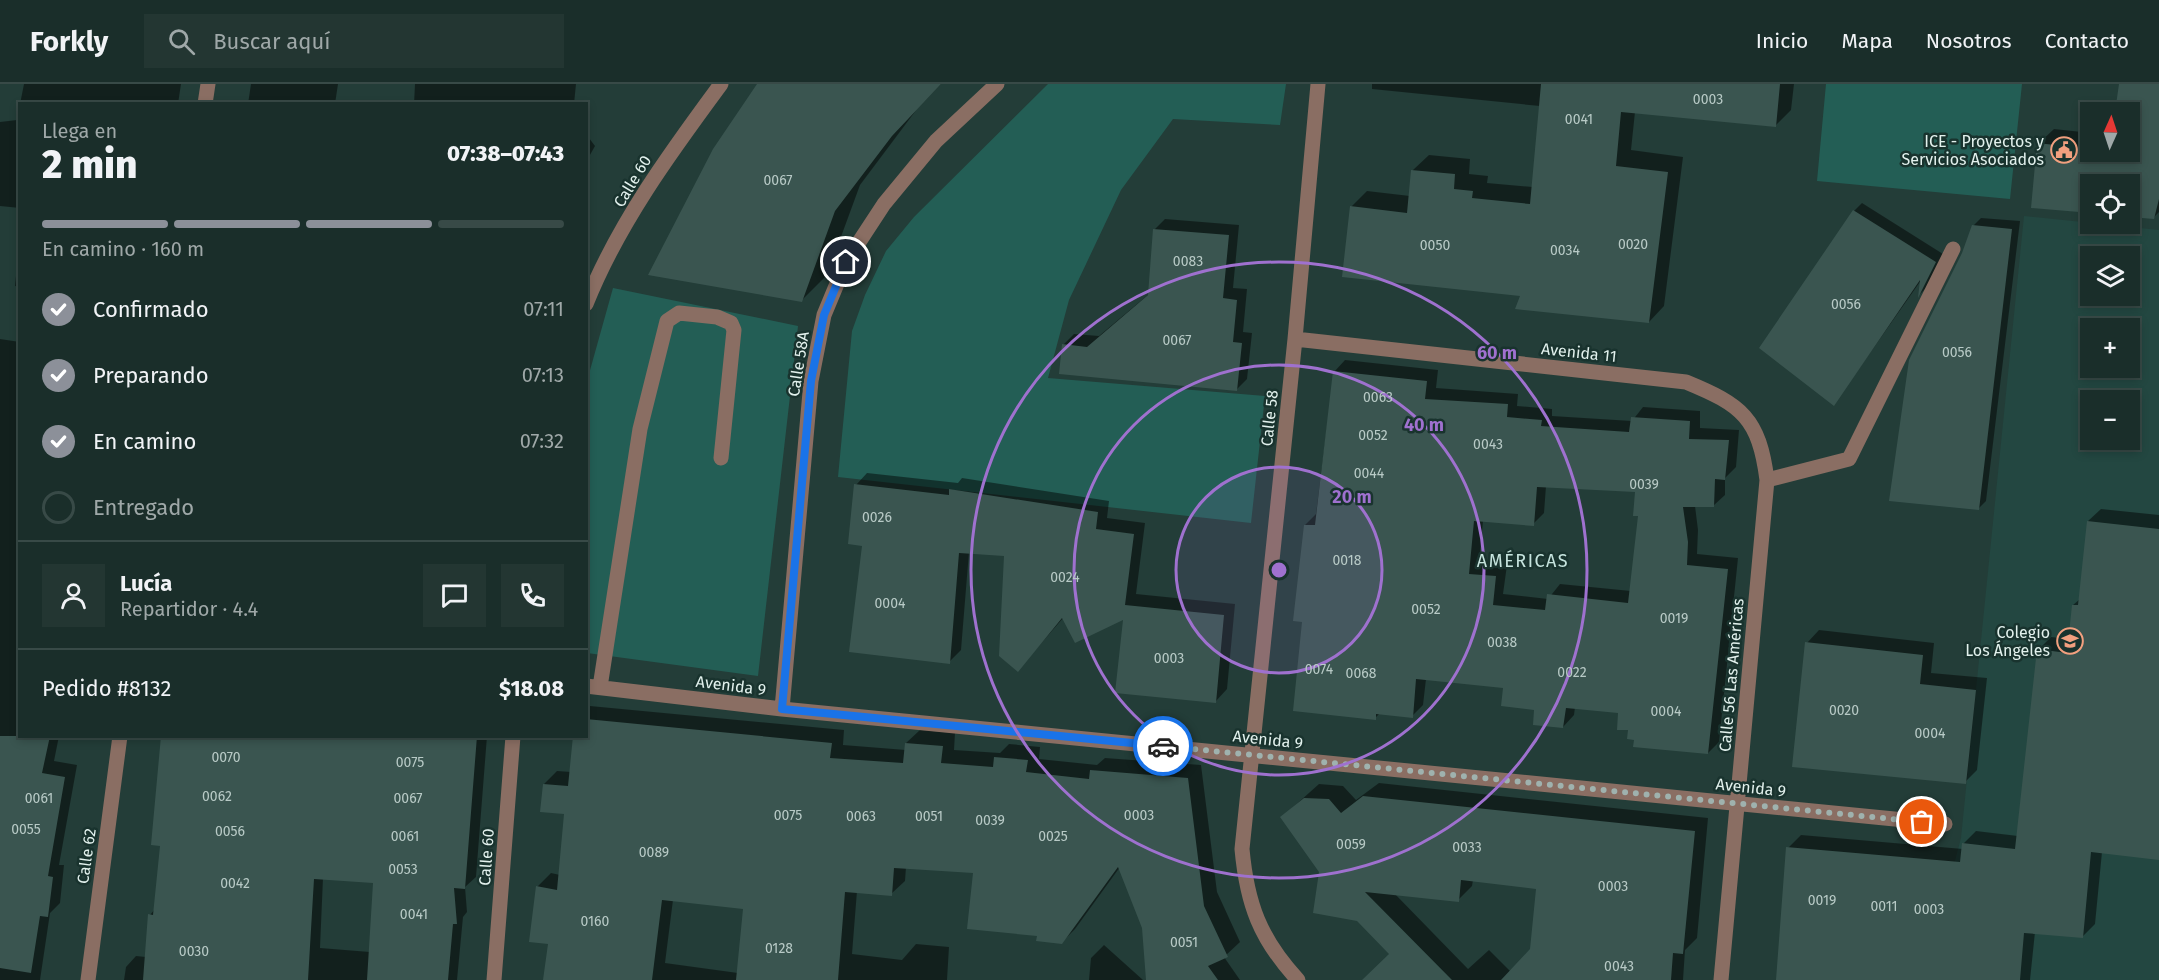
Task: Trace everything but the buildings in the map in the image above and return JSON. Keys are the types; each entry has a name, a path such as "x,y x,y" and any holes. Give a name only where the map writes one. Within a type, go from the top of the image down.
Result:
{"street":[{"path":"205,102 208,84"},
{"name":"Calle 60","path":"588,299 597,278 655,174 721,84"},
{"name":"Calle 58A","path":"782,709 811,381 824,315 846,262 884,204 936,141 997,84"},
{"name":"Calle 58","path":"1298,980 1277,958 1257,921 1245,887 1242,849 1295,339 1318,84"},
{"path":"1767,480 1849,459 1953,249"},
{"path":"593,687 640,429 667,321 679,313 717,317 731,323 734,330 722,458"},
{"name":"Avenida 11","path":"1295,339 1686,382 1725,398 1749,421 1763,450 1767,480"},
{"name":"Calle 56 Las Américas","path":"1721,980 1767,480"},
{"name":"Avenida 9","path":"593,687 782,709 1946,824"},
{"name":"Calle 62","path":"88,980 120,738"},
{"name":"Calle 60","path":"494,980 513,738"}],"shaded area":[{"name":"Colegio Los Ángeles","path":"2024,216 2080,222 2080,234 2140,234 2140,228 2159,230 2159,980 1946,980 1955,861 1961,838"}],"green space":[{"path":"1048,84 1286,84 1280,125 1173,119 1121,190 1069,300 1048,378 1265,396 1251,523 838,477 852,331 865,295 886,251 914,217"},
{"path":"1826,84 2022,84 2010,199 1817,181"},
{"path":"613,288 798,326 758,676 588,653 588,377"}],"way so far":[{"path":"1163,746 1922,822"}],"place":[{"name":"ICE - Proyectos y Servicios Asociados","path":"2064,150"},
{"name":"Colegio Los Ángeles","path":"2070,641"}],"district":[{"name":"AMÉRICAS","path":"1523,561"}],"route":[{"path":"846,262 824,315 811,381 782,709 1163,746"}]}
